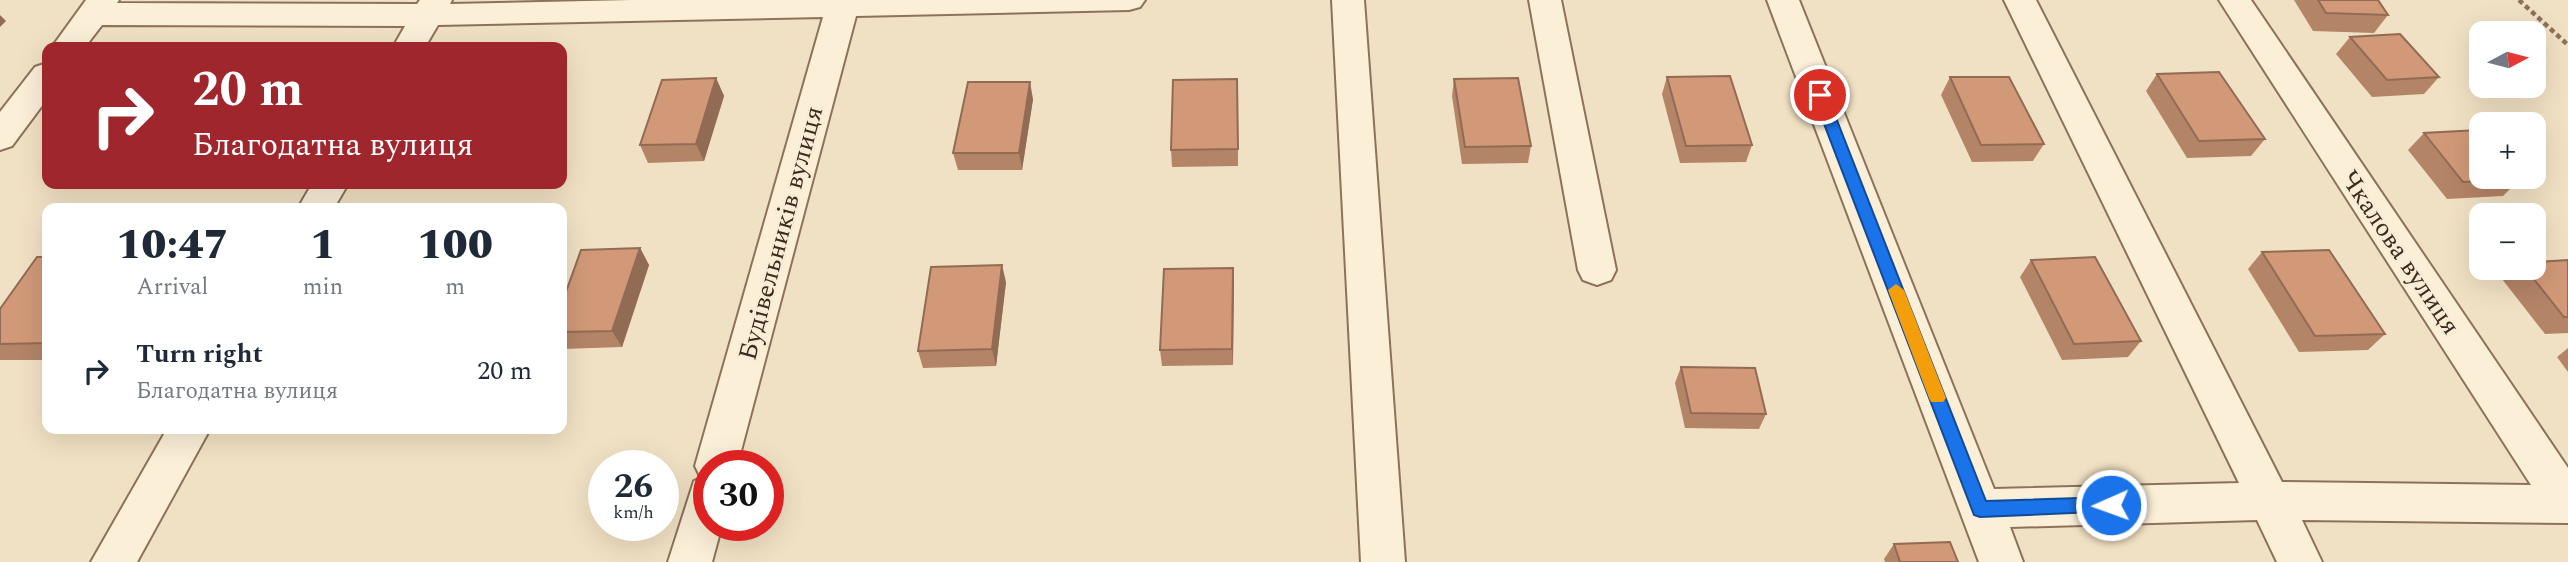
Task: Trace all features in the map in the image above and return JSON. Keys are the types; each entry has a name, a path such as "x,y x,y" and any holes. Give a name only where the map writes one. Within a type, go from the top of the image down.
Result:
{"street":[{"path":"72,42 98,7 432,7 1129,0"},
{"path":"1348,0 1382,562"},
{"path":"1545,0 1597,270"},
{"path":"1783,0 2001,562"},
{"path":"2020,0 2300,562"},
{"name":"Чкалова вулиця","path":"2235,0 2568,504"},
{"name":"Будівельників вулиця","path":"720,450 843,2"},
{"path":"412,42 432,7"},
{"path":"0,137 42,82"},
{"path":"113,562 186,434"},
{"path":"1980,509 2268,501 2568,504"},
{"path":"690,562 696,541"}],"path":[{"path":"2519,0 2568,45"}],"building":[{"path":"2318,0 2378,0 2388,15 2326,13"},
{"path":"2400,34 2439,77 2387,80 2350,37"},
{"path":"2219,72 2265,139 2199,141 2157,74"},
{"path":"1730,76 1752,145 1686,146 1667,77"},
{"path":"1950,77 2009,77 2044,144 1981,145"},
{"path":"716,78 696,144 640,145 662,80"},
{"path":"1518,78 1531,146 1465,147 1454,79"},
{"path":"1237,79 1238,149 1171,150 1173,80"},
{"path":"968,82 1030,82 1019,153 953,153"},
{"path":"2469,131 2469,182 2463,182 2424,133"},
{"path":"640,248 612,331 567,332 567,289 581,250"},
{"path":"2329,250 2385,334 2315,336 2262,252"},
{"path":"37,257 42,257 42,343 0,344 0,309"},
{"path":"2095,257 2141,341 2074,344 2031,260"},
{"path":"2568,260 2568,317 2564,317 2535,280 2546,280 2546,261"},
{"path":"1002,265 992,349 918,351 931,267"},
{"path":"1233,268 1232,349 1160,350 1164,269"},
{"path":"1681,367 1755,368 1766,414 1691,413"},
{"path":"1950,542 1958,562 1900,562 1894,544"}],"slow traffic":[{"path":"1896,290 1937,398"}],"route":[{"path":"1820,95 1980,509 2111,505"}]}
